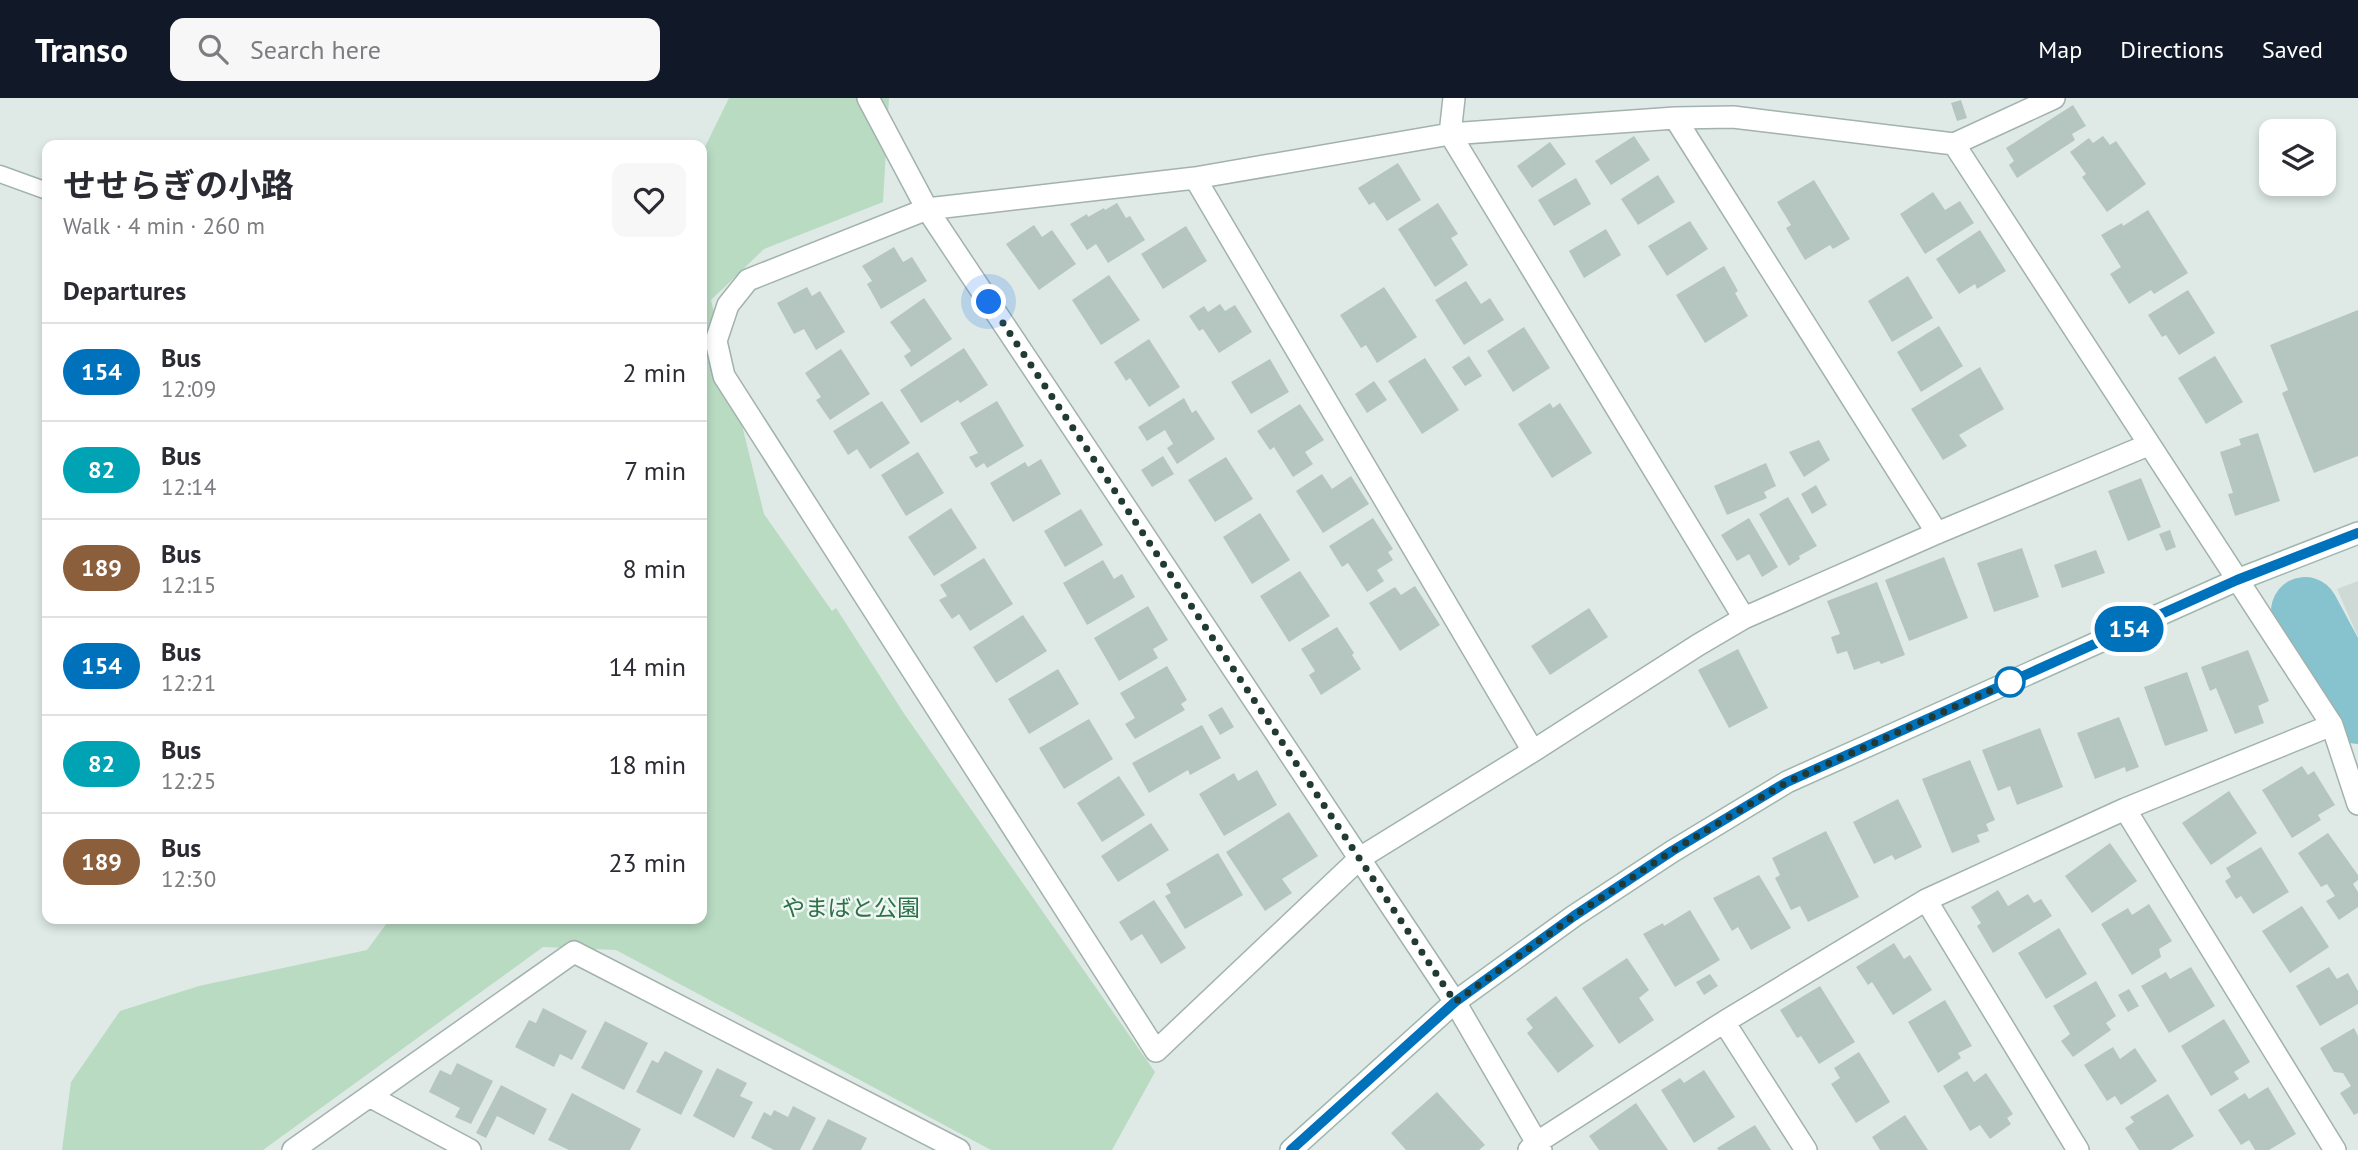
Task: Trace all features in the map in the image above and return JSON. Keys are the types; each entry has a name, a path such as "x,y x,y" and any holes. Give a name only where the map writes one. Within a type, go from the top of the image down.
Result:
{"street":[{"path":"868,98 927,209 1455,1002 1535,1148 1724,1022 1926,900 2125,809 2332,725"},
{"path":"1454,98 1450,134 1744,618"},
{"path":"2054,98 1954,144 1733,117 1675,118 1450,134 1195,178 927,209 748,280 728,305 716,341 724,376 1156,1051 1360,858 1744,618 1937,533 2148,446"},
{"path":"1675,118 1937,533"},
{"path":"1954,144 2332,725 2358,804"},
{"path":"1195,178 1534,751"},
{"path":"1291,1150 1455,1002 1574,916 1672,851 1787,782 2237,580 2358,533"},
{"path":"2125,809 2335,1150"},
{"path":"1926,900 2078,1150"},
{"path":"293,1150 575,952 959,1150"},
{"path":"1724,1022 1806,1150"},
{"path":"371,1097 470,1150"}],"lane":[{"path":"0,174 42,189"}],"shaded area":[{"path":"2358,581 2358,637 2337,589"}],"green space":[{"name":"やまばと公園","path":"729,98 889,98 883,202 764,249 711,300 764,514 832,611 836,608 905,715 1155,1072 1112,1150 991,1150 616,950 543,947 263,1150 62,1150 71,1082 120,1011 199,986 367,950 386,924 707,924 707,143"}],"building":[{"path":"1961,100 1967,118 1957,121 1951,103"},
{"path":"2073,105 2086,126 2072,134 2075,140 2017,178 2009,165 2014,161 2006,148"},
{"path":"1634,136 1650,160 1611,185 1595,161"},
{"path":"2103,136 2110,145 2116,141 2146,184 2107,212 2082,177 2086,174 2070,152 2089,138 2093,143"},
{"path":"1550,142 1566,164 1532,188 1517,166"},
{"path":"1398,163 1421,200 1387,221 1374,202 1369,205 1358,188"},
{"path":"1658,175 1675,202 1638,225 1621,199"},
{"path":"1576,178 1591,204 1554,226 1538,200"},
{"path":"1814,180 1850,239 1833,249 1830,245 1805,260 1786,228 1791,225 1777,202"},
{"path":"1933,192 1945,210 1960,201 1974,223 1925,254 1900,214"},
{"path":"1117,203 1126,218 1130,216 1145,240 1108,263 1096,244 1087,250 1070,224 1087,214 1088,217"},
{"path":"1438,203 1458,234 1451,238 1468,265 1435,287 1398,229"},
{"path":"2148,210 2188,273 2154,294 2151,290 2129,304 2110,274 2121,267 2101,235 2122,223 2123,226"},
{"path":"1690,221 1708,249 1667,276 1648,246"},
{"path":"1034,225 1042,237 1052,230 1076,264 1039,290 1006,244"},
{"path":"1186,226 1207,261 1163,289 1141,254"},
{"path":"1606,229 1621,255 1584,278 1569,251"},
{"path":"1980,230 2006,271 1977,289 1975,284 1959,294 1936,259"},
{"path":"894,247 903,262 912,257 927,281 881,309 867,284 872,281 862,266"},
{"path":"1724,266 1748,316 1705,343 1676,295"},
{"path":"1109,275 1140,320 1101,345 1072,300"},
{"path":"1908,276 1933,318 1892,342 1868,301"},
{"path":"1466,281 1481,304 1490,298 1504,320 1464,345 1435,300"},
{"path":"807,287 812,296 820,291 845,332 816,350 804,329 794,334 777,303"},
{"path":"1384,287 1417,337 1377,363 1366,345 1361,348 1340,315"},
{"path":"2188,290 2215,333 2179,355 2166,335 2162,337 2148,315"},
{"path":"924,298 952,339 911,367 904,356 911,351 890,322"},
{"path":"1220,304 1225,311 1235,305 1252,332 1219,353 1203,329 1199,331 1189,316 1204,306 1208,312"},
{"path":"2358,310 2358,456 2314,473 2282,393 2288,390 2270,345"},
{"path":"1939,326 1963,366 1921,392 1897,352"},
{"path":"1524,327 1550,368 1513,392 1487,351"},
{"path":"1149,339 1180,387 1149,407 1130,378 1126,381 1114,362"},
{"path":"964,348 988,385 921,423 900,390"},
{"path":"841,349 870,394 830,420 816,400 821,397 805,373"},
{"path":"1469,356 1482,376 1465,386 1452,367"},
{"path":"2215,356 2243,402 2206,424 2178,378"},
{"path":"1425,358 1459,410 1422,434 1388,381"},
{"path":"1270,359 1289,392 1251,414 1231,382"},
{"path":"1980,367 2004,409 1959,435 1967,446 1943,460 1911,409"},
{"path":"1374,381 1387,400 1367,413 1355,394"},
{"path":"1184,398 1192,413 1196,410 1215,439 1177,464 1167,448 1173,444 1165,430 1147,441 1138,427"},
{"path":"882,401 910,443 870,469 857,449 848,455 833,431"},
{"path":"997,401 1024,446 987,468 984,463 976,468 969,457 978,453 960,423"},
{"path":"1550,403 1553,408 1560,403 1592,453 1552,478 1518,424"},
{"path":"1300,404 1324,440 1305,452 1313,464 1293,477 1274,447 1270,450 1257,431"},
{"path":"2258,433 2280,501 2235,516 2228,494 2233,493 2220,452 2241,445 2239,439"},
{"path":"1819,440 1830,460 1804,477 1789,452"},
{"path":"918,452 944,493 906,516 881,475"},
{"path":"1163,456 1174,474 1152,487 1141,470"},
{"path":"1226,457 1253,499 1215,522 1188,480"},
{"path":"1041,459 1061,494 1013,522 990,483 1025,462 1028,467"},
{"path":"1766,463 1776,486 1764,492 1767,498 1727,515 1714,486"},
{"path":"1322,474 1332,489 1351,476 1369,504 1323,533 1296,491"},
{"path":"2141,478 2161,527 2128,541 2108,491"},
{"path":"1816,485 1827,505 1812,514 1801,494"},
{"path":"1788,497 1817,546 1799,556 1800,559 1789,566 1759,514"},
{"path":"951,508 977,548 934,576 908,537"},
{"path":"1081,509 1103,545 1065,567 1044,531"},
{"path":"1260,513 1290,560 1252,584 1223,537"},
{"path":"1373,518 1393,549 1388,552 1393,560 1377,570 1384,581 1367,592 1348,563 1342,567 1329,546"},
{"path":"1749,518 1778,567 1762,577 1749,554 1737,561 1721,535"},
{"path":"2170,530 2176,547 2166,551 2159,534"},
{"path":"2022,548 2039,597 1994,612 1977,563"},
{"path":"2096,550 2105,573 2062,588 2054,565"},
{"path":"1944,557 1968,618 1909,641 1885,580"},
{"path":"984,558 1013,604 970,631 959,614 952,619 939,600 947,596 940,585"},
{"path":"1103,560 1114,579 1122,574 1135,597 1087,625 1063,583"},
{"path":"1300,571 1330,616 1289,642 1260,596"},
{"path":"1877,582 1905,655 1854,670 1847,651 1837,654 1831,637 1840,634 1827,601"},
{"path":"1415,586 1440,625 1400,651 1369,603 1395,587 1401,595"},
{"path":"1148,606 1168,640 1153,649 1158,658 1119,681 1094,638"},
{"path":"1589,608 1608,637 1550,675 1531,646"},
{"path":"1023,615 1047,651 996,683 973,647"},
{"path":"1337,627 1361,669 1321,695 1309,675 1315,671 1301,649"},
{"path":"1738,649 1768,708 1729,728 1698,670"},
{"path":"2248,650 2269,701 2258,706 2264,723 2235,734 2216,688 2210,691 2201,667"},
{"path":"1167,666 1187,700 1181,704 1185,710 1135,739 1125,724 1135,718 1120,693"},
{"path":"1058,669 1079,704 1029,734 1008,699"},
{"path":"2187,672 2208,731 2165,746 2144,687"},
{"path":"1222,707 1234,727 1220,735 1208,715"},
{"path":"2119,717 2139,767 2126,772 2125,767 2095,779 2077,733"},
{"path":"1089,719 1113,759 1064,789 1039,748"},
{"path":"1202,725 1221,758 1190,775 1188,770 1149,793 1132,763"},
{"path":"2040,728 2063,787 2017,805 2010,786 1998,791 1982,750"},
{"path":"1970,760 1995,820 1986,824 1989,831 1977,835 1980,842 1952,853 1922,779"},
{"path":"2302,766 2308,775 2314,771 2335,805 2318,815 2321,820 2292,838 2262,790"},
{"path":"1257,770 1277,805 1224,836 1199,794 1234,773 1238,781"},
{"path":"1119,776 1145,815 1102,842 1077,803"},
{"path":"2229,791 2257,833 2211,865 2182,823"},
{"path":"1898,799 1922,847 1895,860 1892,855 1874,864 1853,822"},
{"path":"1289,812 1318,856 1282,879 1292,893 1265,911 1226,852"},
{"path":"1151,823 1169,850 1118,882 1101,856"},
{"path":"1826,831 1859,897 1808,922 1800,906 1791,910 1775,878 1780,875 1772,858"},
{"path":"2328,833 2358,875 2358,880 2353,884 2358,892 2358,907 2339,920 2326,901 2335,896 2327,884 2321,887 2298,853"},
{"path":"2110,843 2137,881 2092,913 2065,876"},
{"path":"2261,847 2289,892 2253,914 2241,896 2236,899 2225,881 2231,877 2226,868"},
{"path":"1218,853 1243,895 1185,929 1165,896 1171,893 1166,884"},
{"path":"1759,875 1791,928 1751,950 1738,927 1732,931 1713,898"},
{"path":"1998,890 2008,906 2028,894 2034,903 2041,899 2052,916 1993,953 1977,926 1981,923 1971,907"},
{"path":"1154,900 1186,948 1161,964 1142,934 1131,941 1119,922"},
{"path":"2149,904 2172,941 2159,949 2161,957 2132,975 2101,924 2128,908 2132,915"},
{"path":"2302,906 2329,947 2290,973 2262,931"},
{"path":"1690,910 1720,960 1675,987 1643,934 1663,923 1664,926"},
{"path":"2059,928 2087,974 2046,999 2018,953"},
{"path":"1894,943 1904,959 1910,955 1932,990 1893,1015 1872,982 1868,985 1856,967"},
{"path":"1627,958 1649,990 1639,998 1654,1020 1619,1044 1582,988"},
{"path":"2191,967 2215,1006 2169,1033 2141,986 2166,972 2170,979"},
{"path":"2329,967 2337,979 2348,973 2358,991 2358,1004 2320,1026 2296,986"},
{"path":"1710,974 1718,986 1704,995 1696,982"},
{"path":"2096,981 2116,1016 2106,1023 2111,1030 2073,1057 2061,1041 2070,1034 2053,1006"},
{"path":"1820,986 1855,1042 1819,1064 1801,1036 1797,1038 1780,1010"},
{"path":"2129,989 2139,1006 2128,1012 2118,995"},
{"path":"1556,996 1594,1046 1558,1073 1527,1033 1533,1028 1526,1019"},
{"path":"1945,1000 1972,1046 1958,1053 1961,1058 1938,1073 1908,1022"},
{"path":"543,1008 587,1031 572,1060 560,1054 554,1067 515,1047 529,1020 536,1023"},
{"path":"2224,1019 2250,1062 2234,1072 2239,1079 2211,1096 2181,1046"},
{"path":"605,1021 648,1043 624,1090 581,1068"},
{"path":"2354,1028 2358,1036 2358,1113 2354,1115 2340,1093 2351,1086 2343,1073 2334,1072 2320,1048"},
{"path":"2113,1047 2120,1059 2135,1048 2157,1081 2121,1105 2115,1096 2107,1101 2084,1065"},
{"path":"665,1051 703,1071 681,1115 636,1092 652,1060 658,1063"},
{"path":"1859,1052 1890,1102 1856,1123 1831,1084 1840,1078 1834,1068"},
{"path":"457,1063 493,1081 471,1124 455,1117 460,1108 429,1092 440,1070 451,1075"},
{"path":"717,1068 747,1083 740,1096 753,1102 734,1138 693,1116"},
{"path":"1704,1070 1735,1117 1694,1143 1661,1090 1680,1078 1684,1083"},
{"path":"1967,1071 1974,1082 1986,1073 2013,1114 2007,1118 2011,1124 1990,1139 1980,1125 1970,1131 1943,1086"},
{"path":"501,1085 547,1109 534,1135 497,1116 486,1138 476,1133"},
{"path":"2268,1087 2296,1134 2269,1150 2255,1150 2249,1140 2241,1145 2218,1110 2245,1093 2249,1099"},
{"path":"1437,1092 1485,1145 1479,1150 1406,1150 1391,1133"},
{"path":"572,1093 641,1129 630,1150 569,1150 548,1140"},
{"path":"2168,1094 2194,1136 2171,1150 2139,1150 2125,1128 2134,1122 2130,1117"},
{"path":"1636,1103 1668,1150 1599,1150 1589,1136"},
{"path":"793,1106 816,1118 800,1150 774,1150 751,1138 764,1112 771,1116 774,1110 788,1117"},
{"path":"1905,1115 1928,1150 1880,1150 1872,1137"},
{"path":"828,1119 867,1138 861,1150 812,1150"},
{"path":"1755,1125 1771,1150 1718,1150 1717,1148"}],"waterway":[{"path":"2305,611 2358,710"}],"bus line":[{"name":"154","path":"1291,1150 1455,1002 1574,916 1672,851 1787,782 2237,580 2358,533"}],"route":[{"path":"989,302 1455,1002 1574,916 1672,851 1787,782 2012,681 2010,682"}]}
